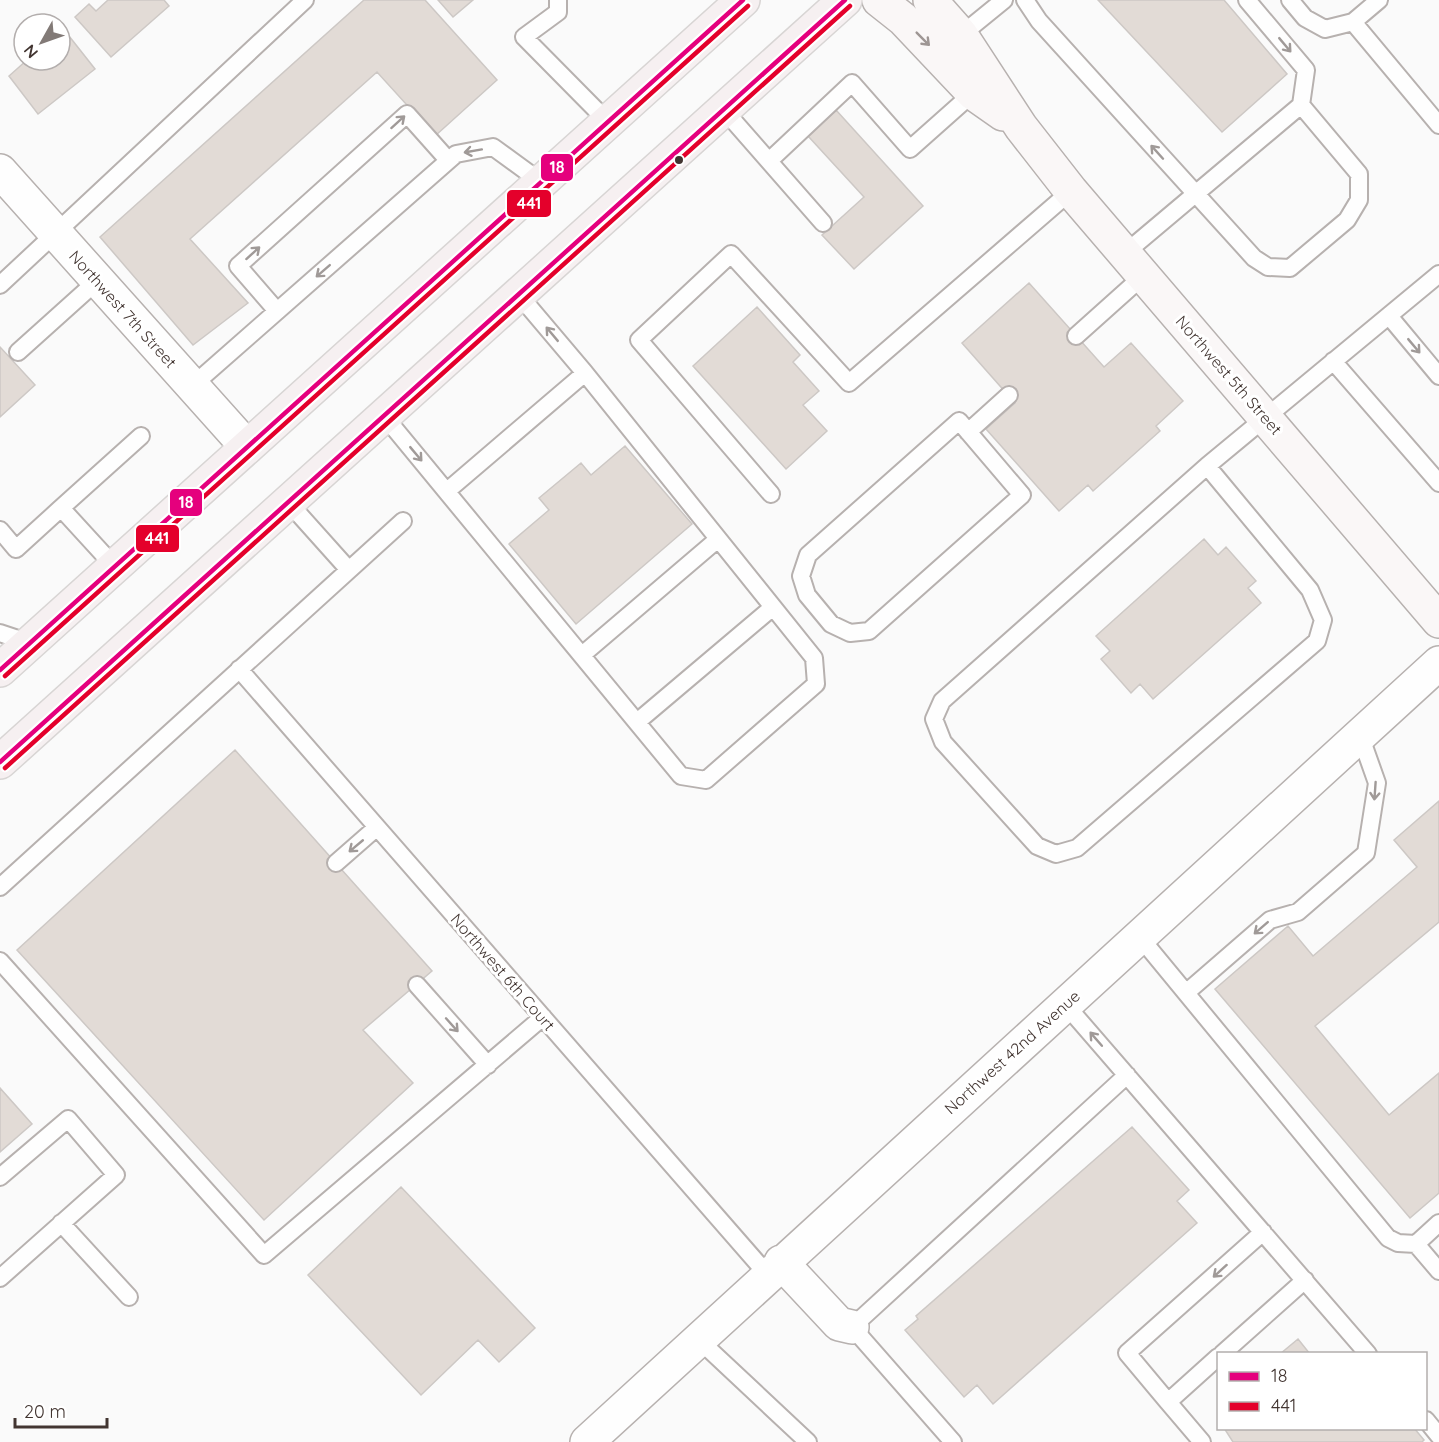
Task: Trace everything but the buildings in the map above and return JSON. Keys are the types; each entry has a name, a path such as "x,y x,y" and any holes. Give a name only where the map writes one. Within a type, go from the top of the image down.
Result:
{"main road":[{"path":"0,669 15,638 116,567 743,0"},
{"path":"0,762 845,0"}],"street":[{"name":"Northwest 5th Street","path":"879,0 903,19 973,93 1022,127"},
{"name":"Northwest 5th Street","path":"930,0 960,35 1022,127 1071,191 1439,621"},
{"name":"Northwest 7th Street","path":"0,171 247,447"},
{"name":"Northwest 42nd Avenue","path":"586,1442 1439,663"},
{"path":"774,1268 839,1324 852,1327"}],"lane":[{"path":"0,285 305,0"},
{"path":"558,0 558,12 524,37 608,122"},
{"path":"960,35 1004,0"},
{"path":"1024,0 1039,21 1254,258 1268,267 1290,268 1347,220 1359,201 1359,174 1300,105"},
{"path":"1076,336 1134,265 1197,195 1300,105 1306,70 1247,0"},
{"path":"1290,0 1305,18 1325,29 1353,22 1379,0"},
{"path":"1353,22 1439,125"},
{"path":"769,161 852,83 910,149 973,93"},
{"path":"724,110 823,223"},
{"path":"277,311 238,266 407,114 448,160"},
{"path":"192,386 456,154 493,147 541,182"},
{"path":"771,494 639,340 731,254 849,383 1071,191"},
{"path":"1207,466 1310,590 1323,620 1317,642 1077,848 1056,854 1037,846 943,742 934,719 942,701 1207,466 1439,274"},
{"path":"18,352 97,281"},
{"path":"385,417 681,776 706,780 816,684 814,658 585,373 519,295"},
{"path":"1389,316 1439,376"},
{"path":"1333,361 1439,483"},
{"path":"447,491 585,373"},
{"path":"968,432 1009,395"},
{"path":"959,421 968,432 1022,495 869,631 850,633 831,624 807,595 801,576 808,555 959,421"},
{"path":"0,530 16,549 141,436"},
{"path":"289,503 349,570"},
{"path":"61,508 116,567"},
{"path":"0,887 403,521"},
{"path":"582,655 717,539"},
{"path":"636,722 773,606"},
{"name":"Northwest 6th Court","path":"239,669 543,1017 774,1268"},
{"path":"1187,992 1270,920 1298,912 1366,853 1377,783 1360,735"},
{"path":"336,863 376,828"},
{"path":"1139,936 1380,1230 1398,1243 1416,1244 1439,1223"},
{"path":"0,961 264,1255 543,1017"},
{"path":"417,985 488,1065"},
{"path":"1065,1004 1367,1352"},
{"path":"953,1442 852,1327 1127,1076"},
{"path":"0,1178 68,1119 116,1175 0,1278"},
{"path":"61,1223 129,1297"},
{"path":"1202,1442 1127,1353 1263,1232"},
{"path":"1416,1244 1439,1271"},
{"path":"1223,1352 1305,1280"},
{"path":"698,1339 808,1442"},
{"path":"1168,1402 1217,1358"},
{"path":"1427,1422 1439,1436"}],"transit line":[{"name":"18","path":"0,670 743,0"},
{"name":"18","path":"0,762 845,0"},
{"name":"441","path":"5,676 748,6"},
{"name":"441","path":"5,768 850,6"}]}
